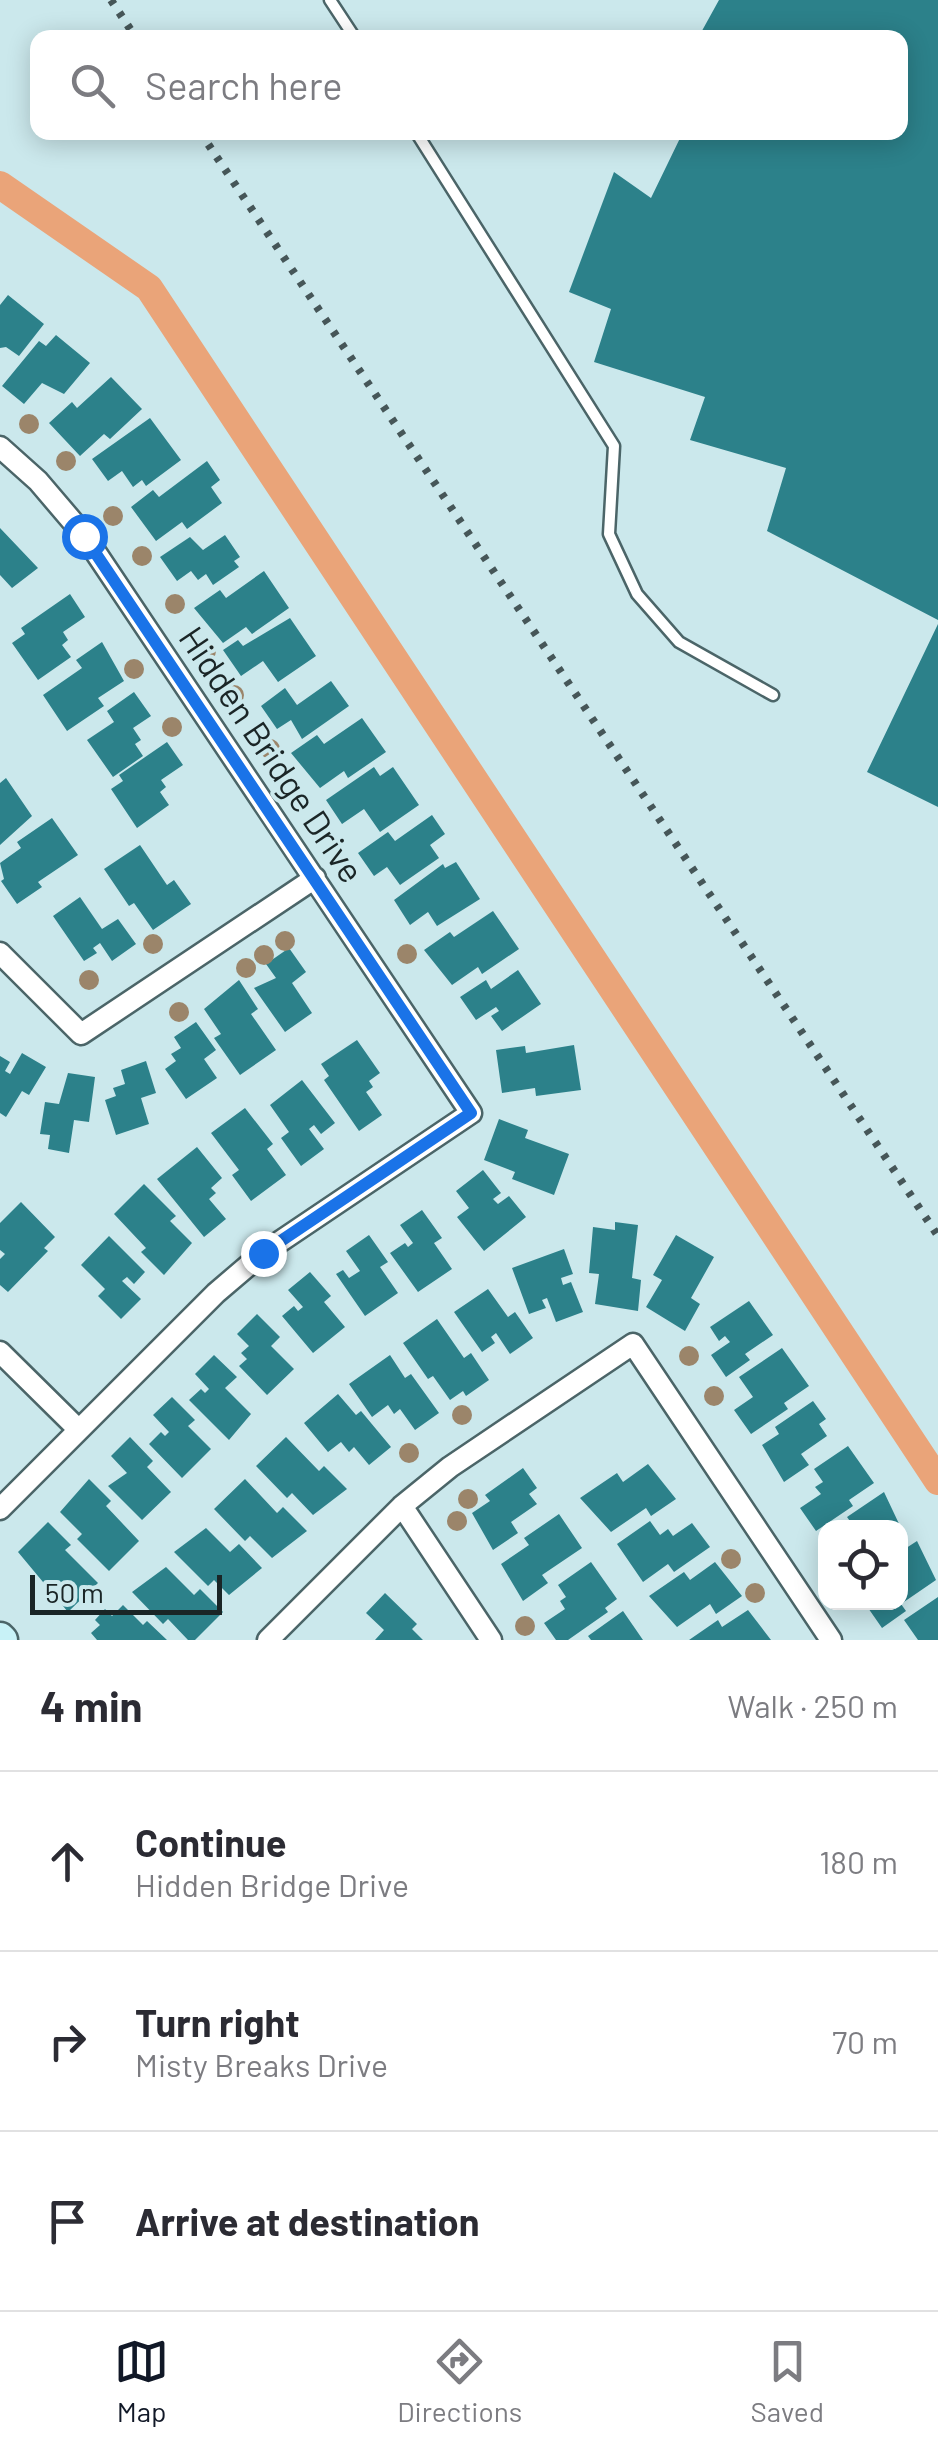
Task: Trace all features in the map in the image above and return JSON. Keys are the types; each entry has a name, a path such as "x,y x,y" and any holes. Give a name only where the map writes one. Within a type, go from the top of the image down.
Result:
{"street":[{"name":"Hidden Bridge Drive","path":"0,446 38,481 84,536 471,1113 263,1253 216,1293 79,1430"},
{"path":"0,953 82,1034 315,878"},
{"path":"268,1640 402,1506 450,1467 633,1344 831,1640"},
{"path":"0,1352 79,1430 0,1509"},
{"path":"402,1506 492,1640"}],"lane":[{"path":"330,0 349,30"},
{"path":"421,140 542,326 614,446 609,534 636,594 679,642 772,695"}],"building":[{"path":"719,0 938,0 938,620 767,531 786,468 690,440 705,397 594,362 611,309 569,292 614,172 651,198 679,140 908,140 908,30 702,30"},
{"path":"8,295 44,324 19,356 6,347 0,348 0,305"},
{"path":"56,335 90,363 64,394 42,383 24,404 2,386 39,341 46,346"},
{"path":"111,377 142,409 110,439 104,434 80,456 49,423 72,402 77,408"},
{"path":"150,418 181,460 146,486 142,480 133,487 122,471 108,481 92,459"},
{"path":"207,461 220,480 211,487 222,503 187,529 182,522 156,541 131,507 153,490 159,497"},
{"path":"0,528 38,568 12,588 0,575"},
{"path":"225,535 240,557 234,561 239,567 213,585 206,574 198,580 191,571 177,581 160,557 190,537 203,550"},
{"path":"264,571 289,608 252,634 246,627 223,643 194,608 220,590 226,598"},
{"path":"70,594 85,617 63,632 68,640 62,645 71,657 38,680 12,643 25,634 21,628"},
{"path":"290,618 316,656 278,682 263,661 241,676 223,650 238,640 243,646"},
{"path":"938,624 938,807 867,772"},
{"path":"102,642 124,681 98,698 104,706 67,731 43,695 82,668 76,660"},
{"path":"331,681 349,706 302,739 291,720 277,729 261,706 285,688 297,705"},
{"path":"134,692 151,716 133,728 141,740 135,744 143,756 113,777 87,740 114,722 107,711"},
{"path":"362,718 386,752 348,778 344,771 320,788 291,753 317,735 324,744"},
{"path":"167,742 183,765 161,780 166,787 160,792 169,805 137,828 111,789 123,781 119,775"},
{"path":"374,767 380,776 393,767 419,805 380,832 364,809 342,824 326,800"},
{"path":"6,778 32,816 0,845 0,783"},
{"path":"432,815 445,834 430,845 439,858 400,885 387,867 374,876 358,853 388,832 395,841"},
{"path":"52,818 78,855 38,882 42,887 17,904 1,881 4,879 0,863 21,848 17,842"},
{"path":"140,845 167,885 174,880 191,904 153,930 134,903 129,906 104,869"},
{"path":"456,862 480,899 437,926 428,912 410,925 394,900 443,864 445,868"},
{"path":"80,897 102,929 118,919 136,944 112,961 100,943 93,948 97,953 84,961 53,916"},
{"path":"493,911 519,949 482,974 478,967 452,985 424,950 450,932 454,937"},
{"path":"289,948 306,972 292,983 312,1013 285,1032 254,988 276,978 266,964"},
{"path":"518,970 541,1004 502,1031 491,1016 499,1011 496,1007 476,1020 460,997 486,980 491,989"},
{"path":"239,980 258,1009 251,1014 276,1050 240,1075 214,1038 221,1034 204,1009"},
{"path":"196,1022 216,1050 204,1059 217,1078 186,1099 165,1069 176,1061 171,1054 181,1048 174,1037"},
{"path":"357,1040 380,1073 369,1081 373,1087 366,1092 382,1115 359,1131 324,1080 329,1076 321,1064"},
{"path":"574,1045 581,1090 536,1096 535,1088 502,1093 496,1050 525,1046 526,1053"},
{"path":"22,1053 46,1067 29,1095 22,1091 6,1117 0,1113 0,1056 10,1062 5,1071 10,1074"},
{"path":"146,1061 156,1093 141,1098 149,1124 116,1135 105,1100 116,1096 113,1088 125,1084 121,1070"},
{"path":"68,1073 95,1077 89,1122 74,1120 69,1153 48,1149 50,1135 40,1134 45,1102 59,1104"},
{"path":"302,1080 335,1123 321,1134 314,1125 309,1129 324,1149 301,1166 281,1138 289,1132 270,1105"},
{"path":"245,1108 273,1144 267,1149 286,1175 251,1201 232,1175 239,1170 211,1133"},
{"path":"499,1119 528,1130 525,1138 569,1154 554,1195 512,1179 515,1172 484,1160"},
{"path":"197,1147 222,1178 211,1188 216,1193 209,1199 226,1219 204,1237 157,1179"},
{"path":"483,1170 501,1193 493,1199 498,1204 509,1196 526,1217 484,1251 457,1217 469,1208 456,1191"},
{"path":"144,1184 176,1216 170,1221 192,1243 164,1275 141,1252 146,1248 114,1214"},
{"path":"21,1202 55,1237 44,1248 48,1251 8,1292 0,1285 0,1259 5,1254 0,1250 0,1223"},
{"path":"422,1210 442,1238 434,1243 452,1269 418,1292 390,1253 405,1243 408,1247 413,1243 400,1225"},
{"path":"615,1222 638,1225 632,1278 641,1280 638,1311 595,1304 599,1274 589,1273 593,1227 615,1230"},
{"path":"369,1235 388,1262 380,1267 398,1293 365,1316 336,1274 343,1270 349,1278 360,1271 346,1251"},
{"path":"676,1235 714,1257 691,1298 700,1304 685,1331 646,1307 662,1280 653,1275"},
{"path":"109,1236 145,1272 134,1284 127,1277 122,1281 141,1299 121,1319 98,1296 105,1289 81,1265"},
{"path":"564,1249 573,1274 561,1278 563,1285 571,1282 583,1312 556,1322 547,1298 542,1300 546,1308 529,1314 512,1268"},
{"path":"310,1272 331,1296 324,1302 345,1327 313,1353 282,1316 294,1306 298,1311 303,1307 288,1290"},
{"path":"488,1289 508,1317 515,1312 533,1338 510,1354 496,1333 491,1337 495,1343 482,1352 454,1312"},
{"path":"749,1301 773,1335 745,1354 750,1360 726,1377 711,1355 730,1342 725,1336 719,1341 710,1327"},
{"path":"257,1314 280,1337 271,1346 294,1369 267,1395 239,1366 247,1359 241,1353 249,1346 237,1334"},
{"path":"437,1319 464,1358 471,1353 489,1380 466,1396 463,1391 450,1400 433,1376 428,1379 403,1343"},
{"path":"782,1348 809,1386 784,1403 788,1409 751,1434 734,1410 753,1397 739,1377"},
{"path":"214,1355 237,1377 225,1388 251,1414 229,1440 189,1400 201,1389 205,1393 209,1389 195,1374"},
{"path":"390,1355 405,1378 411,1374 439,1413 415,1430 400,1409 394,1414 388,1405 372,1417 349,1384"},
{"path":"338,1394 356,1415 361,1411 391,1447 369,1465 354,1447 349,1452 341,1442 328,1452 304,1423"},
{"path":"172,1397 195,1420 188,1426 211,1449 182,1478 149,1444 161,1432 165,1436 169,1432 153,1415"},
{"path":"813,1401 826,1419 819,1424 827,1436 801,1454 809,1465 784,1482 762,1445 779,1434 775,1427"},
{"path":"130,1437 153,1461 147,1467 171,1492 142,1520 108,1486 127,1473 111,1456"},
{"path":"286,1437 319,1471 324,1466 347,1489 313,1515 292,1493 287,1498 256,1466"},
{"path":"848,1446 874,1483 849,1500 853,1506 832,1520 818,1520 816,1531 800,1508 821,1494 815,1487 823,1482 814,1469"},
{"path":"648,1464 676,1499 651,1516 646,1508 611,1532 580,1498 617,1473 623,1482"},
{"path":"523,1468 537,1488 529,1494 537,1504 511,1522 518,1533 493,1550 472,1513 490,1501 485,1495"},
{"path":"89,1479 111,1501 106,1506 139,1541 109,1571 77,1539 82,1534 60,1512"},
{"path":"245,1479 277,1513 283,1507 307,1531 272,1558 250,1536 245,1541 214,1509"},
{"path":"884,1492 897,1520 849,1520 847,1517"},
{"path":"559,1514 582,1548 542,1575 548,1583 523,1601 501,1564 529,1545 524,1538"},
{"path":"650,1521 660,1535 668,1529 673,1536 692,1523 710,1547 674,1572 668,1564 643,1582 617,1544"},
{"path":"48,1522 71,1545 65,1550 98,1583 68,1612 18,1552"},
{"path":"206,1528 230,1552 239,1544 262,1568 229,1595 214,1580 208,1586 174,1552"},
{"path":"917,1541 936,1580 908,1599 908,1547"},
{"path":"591,1562 617,1599 605,1608 608,1612 568,1640 556,1640 544,1623 565,1609 560,1601 566,1597 558,1585"},
{"path":"715,1562 742,1596 716,1614 710,1604 677,1627 649,1596 684,1572 690,1580"},
{"path":"166,1567 194,1595 200,1589 223,1612 195,1640 188,1640 168,1619 163,1624 132,1592"},
{"path":"385,1593 417,1624 412,1629 423,1640 375,1640 384,1630 366,1613"},
{"path":"938,1597 938,1640 918,1640 904,1620"},
{"path":"123,1605 143,1625 147,1621 167,1640 97,1640 91,1633 100,1625 95,1620 105,1609 112,1616"},
{"path":"748,1610 771,1640 689,1640 718,1620 722,1627"},
{"path":"869,1610 905,1610 906,1611 882,1628"},
{"path":"623,1611 643,1640 591,1640 588,1636"}],"waterway":[{"path":"0,185 149,288 938,1481"}],"railway":[{"path":"111,0 131,30"},
{"path":"205,140 938,1236"}],"route":[{"path":"84,536 471,1113 263,1253"}]}
